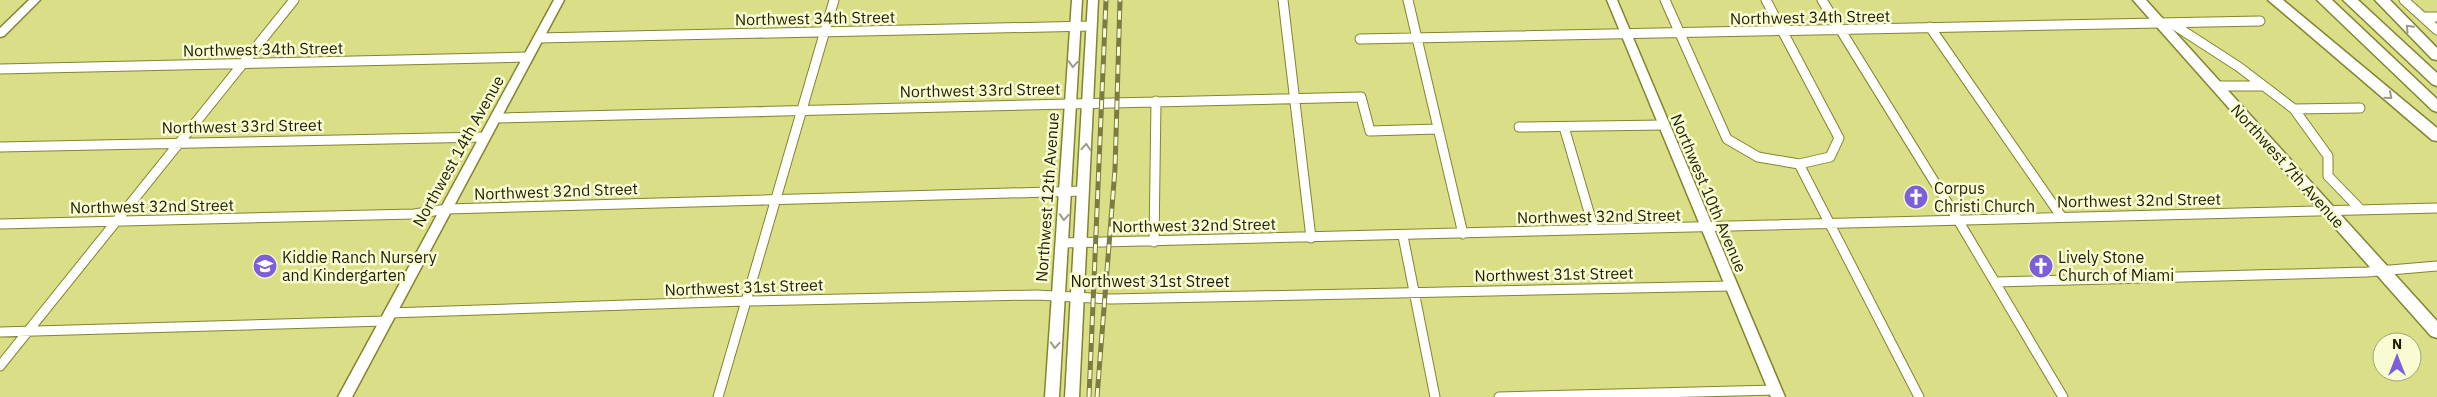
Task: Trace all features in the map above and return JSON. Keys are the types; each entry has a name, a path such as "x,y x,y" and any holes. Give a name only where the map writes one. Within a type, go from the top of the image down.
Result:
{"highway":[{"path":"2265,0 2351,65"},
{"path":"2275,0 2437,136"},
{"path":"2324,0 2437,107"},
{"path":"2335,0 2437,95"},
{"path":"2350,0 2437,81"},
{"path":"2360,0 2437,69"},
{"path":"2382,0 2437,56"}],"main road":[{"path":"0,34 35,0"},
{"name":"Northwest 14th Avenue","path":"344,397 559,0"},
{"name":"Northwest 12th Avenue","path":"1052,397 1077,0"},
{"path":"1072,397 1083,191 1090,102 1093,0"},
{"name":"Northwest 10th Avenue","path":"1612,0 1706,228 1777,393"},
{"name":"Northwest 7th Avenue","path":"2139,0 2165,23 2217,86 2437,331"}],"street":[{"path":"0,366 114,222 182,143 294,0"},
{"path":"718,397 834,0"},
{"path":"1283,0 1311,238"},
{"path":"1408,0 1463,234"},
{"path":"1665,0 1728,138 1758,157 1799,164 1830,157 1839,138 1766,0"},
{"path":"1822,0 1958,220 2063,397"},
{"path":"2404,0 2437,30"},
{"path":"2423,17 2437,17"},
{"name":"Northwest 34th Street","path":"1360,39 2260,21"},
{"path":"2165,23 2184,31 2294,110 2328,156 2328,176 2360,210"},
{"name":"Northwest 34th Street","path":"539,38 1091,26"},
{"path":"1930,27 2062,216"},
{"name":"Northwest 34th Street","path":"0,70 527,57"},
{"path":"2217,86 2263,86"},
{"name":"Northwest 33rd Street","path":"495,118 1071,102 1361,97 1370,131 1438,129"},
{"path":"1154,242 1156,101"},
{"path":"2294,110 2360,108"},
{"path":"1519,127 1664,125"},
{"path":"1564,127 1594,229"},
{"name":"Northwest 33rd Street","path":"0,147 485,137"},
{"path":"1799,164 1832,223 1919,397"},
{"name":"Northwest 32nd Street","path":"0,224 414,214 447,209 1083,191"},
{"name":"Northwest 32nd Street","path":"1062,243 1403,236 2062,216 2437,208"},
{"path":"1403,236 1435,397"},
{"path":"1995,282 2367,272 2437,266"},
{"name":"Northwest 31st Street","path":"0,332 746,301 1058,296 1111,299 1731,286"},
{"path":"1499,397 1777,393"}],"railway":[{"path":"1089,397 1106,0"},
{"path":"1097,397 1115,169 1120,0"}],"place":[{"name":"Corpus Christi Church","path":"1916,197"},
{"name":"Kiddie Ranch Nursery and Kindergarten","path":"265,266"},
{"name":"Lively Stone Church of Miami","path":"2041,266"}]}
